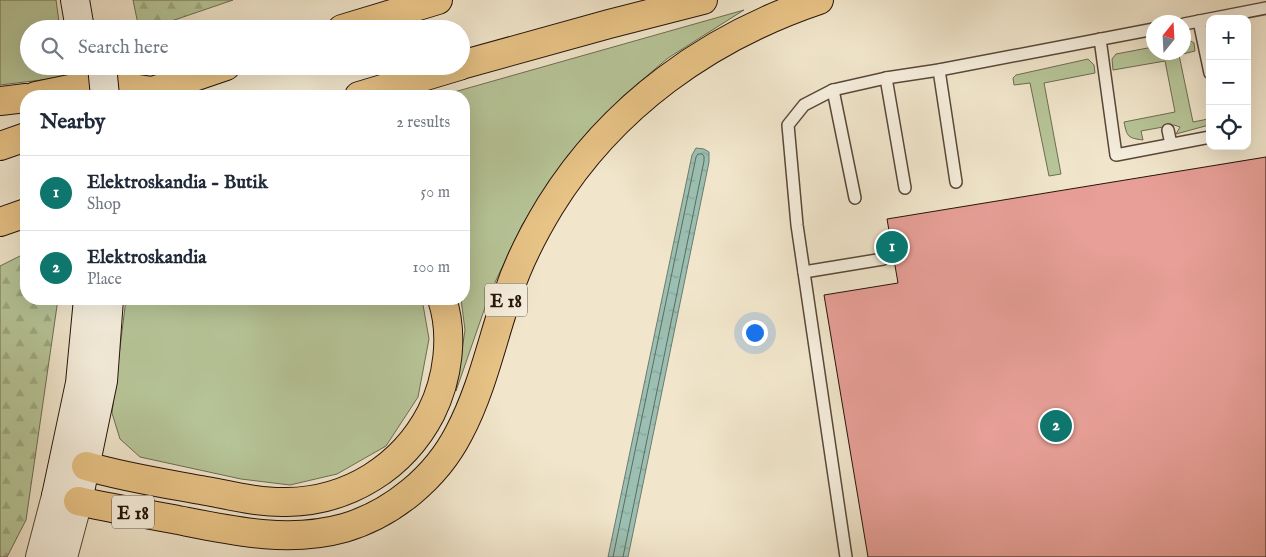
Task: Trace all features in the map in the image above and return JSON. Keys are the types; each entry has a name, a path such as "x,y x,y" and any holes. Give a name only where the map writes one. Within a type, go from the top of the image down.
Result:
{"highway":[{"path":"372,20 438,0"},
{"path":"470,63 703,0"},
{"name":"E 18","path":"67,499 256,534 286,536 316,534 345,527 373,516 399,501 427,477 442,460 458,435 471,408 509,290 521,261 550,206 586,155 641,99 678,70 704,53 759,24 819,0"},
{"path":"157,90 200,75"},
{"path":"379,90 430,75"},
{"path":"65,90 99,83 128,90"},
{"path":"0,101 20,99"},
{"path":"0,146 20,138"},
{"path":"0,222 20,214"},
{"name":"E 18","path":"75,463 169,484 255,500 286,502 318,499 349,490 377,475 402,454 422,429 437,401 446,370 448,338 443,305"}],"main road":[{"path":"75,0 78,20"},
{"path":"94,0 97,20"},
{"path":"85,75 86,90"},
{"path":"103,75 104,90"},
{"path":"75,463 87,305"},
{"path":"63,557 67,499 75,463 103,381 109,305"},
{"path":"40,557 67,499"}],"lane":[{"path":"1191,23 1266,8"},
{"path":"1200,21 1208,60"},
{"path":"846,557 804,272 788,125 804,105 833,90 886,78 939,70 1146,31"},
{"path":"1100,40 1116,155 1206,137"},
{"path":"939,70 956,182"},
{"path":"886,78 905,188"},
{"path":"833,90 855,198"},
{"path":"1168,130 1171,144"},
{"path":"804,272 883,259"}],"green space":[{"path":"0,0 56,0 59,20 20,20 20,75 66,75 66,77 0,85"},
{"path":"133,0 233,0 174,20 137,20"},
{"path":"744,10 668,58 622,97 568,155 522,225 490,293 456,391 465,330 462,305 470,305 470,90 461,90"},
{"path":"1191,41 1194,43 1195,51 1191,52"},
{"path":"1146,48 1146,60 1180,60 1193,122 1206,119 1206,126 1176,134 1180,127 1174,125 1141,131 1143,140 1129,136 1124,122 1175,112 1165,61 1113,70 1112,59 1116,54"},
{"path":"1088,59 1094,65 1095,73 1044,83 1061,174 1049,176 1030,83 1014,85 1013,78 1016,75"},
{"path":"20,256 20,305 57,305 26,520 7,557 0,557 0,266"},
{"path":"125,305 423,305 429,339 418,397 386,446 337,474 290,485 241,479 140,457 120,439 112,413"}],"water":[{"path":"696,148 709,152 709,162 628,557 608,557 692,155"}],"building":[{"path":"1266,157 1266,557 868,557 824,295 898,283 887,219"}],"place":[{"name":"Elektroskandia - Butik","path":"892,247"},
{"name":"Elektroskandia","path":"1056,426"}]}
